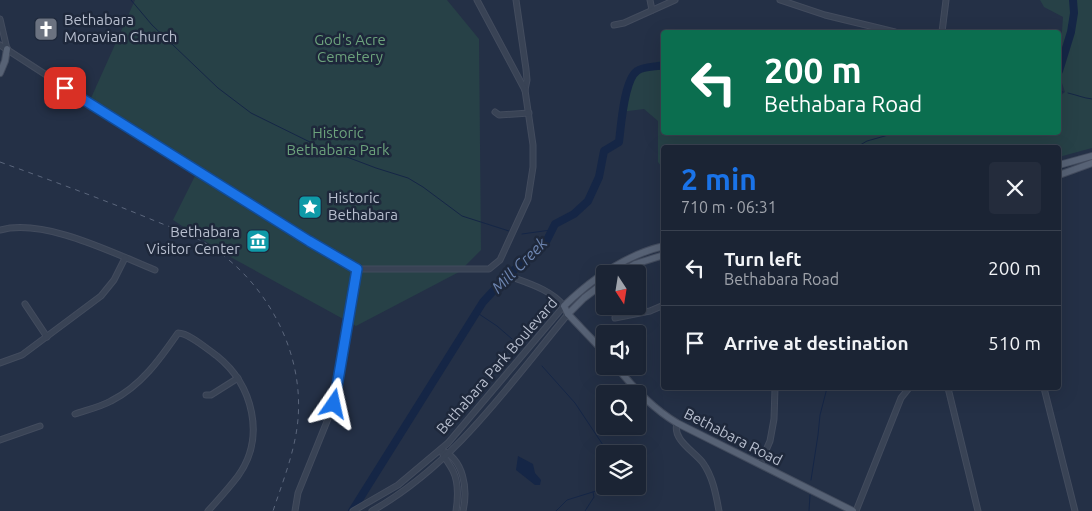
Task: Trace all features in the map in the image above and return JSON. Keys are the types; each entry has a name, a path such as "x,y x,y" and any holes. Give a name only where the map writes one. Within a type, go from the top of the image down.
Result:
{"main road":[{"path":"0,73 7,58 8,49"},
{"path":"1061,164 1092,156"},
{"path":"1061,174 1092,163"},
{"name":"Bethabara Park Boulevard","path":"564,306 579,291 614,267 631,257 661,247"},
{"path":"633,265 661,256"},
{"name":"Bethabara Park Boulevard","path":"568,314 596,289"},
{"path":"564,306 568,314 596,344"},
{"name":"Bethabara Road","path":"624,375 658,412 854,511"}],"street":[{"path":"477,0 525,90"},
{"path":"0,44 131,130 357,269 489,269 500,260 528,199 533,167 533,145 525,90 527,74 516,0"},
{"path":"650,0 652,10"},
{"path":"614,25 624,23 675,0"},
{"path":"780,0 816,12 887,30"},
{"path":"942,30 946,0"},
{"path":"0,19 8,49"},
{"path":"495,112 499,114 529,113"},
{"path":"0,230 20,227 36,228 89,244 155,270"},
{"path":"0,363 22,355 101,296 114,280 125,258"},
{"path":"295,511 298,493 334,404 357,269"},
{"path":"517,279 537,286 559,300 564,306"},
{"path":"25,304 47,337"},
{"name":"Bethabara Park Boulevard","path":"353,511 388,492 441,450 564,306"},
{"path":"615,318 650,311 661,306"},
{"name":"Bethabara Park Boulevard","path":"372,511 409,488 450,453 471,431 568,314"},
{"path":"75,414 110,402 134,386 156,364 178,332 183,333 227,364 243,386 249,401 253,422 252,442 239,476 208,511"},
{"path":"206,395 211,395 238,378"},
{"path":"760,464 770,441 774,419 775,390"},
{"path":"854,511 901,398 907,390"},
{"path":"948,390 978,511"},
{"path":"1045,390 1075,511"},
{"path":"677,423 678,436 702,462 708,472 719,511"},
{"path":"0,440 40,426"},
{"path":"441,450 450,453 458,465 465,486 463,511"},
{"path":"441,450 444,459 453,471 457,486 458,501 456,511"}],"green space":[{"name":"Historic Bethabara Park","path":"135,0 447,0 479,39 481,250 459,272 356,326 225,254 173,220 198,170 91,98"},
{"path":"1040,0 1092,0 1092,148 1061,156 1061,145 661,145 661,166 658,162 658,121 644,109 620,112 627,85 639,67 661,61 661,135 1061,135 1061,95 1065,92 1061,80 1063,17 1044,7"}],"water":[{"path":"518,456 533,464 535,473 541,480 540,485 535,485 516,470"}],"waterway":[{"path":"131,0 152,25 218,88 251,113 318,146 408,178 462,216 509,231"},
{"name":"Mill Creek","path":"1061,64 1071,32 1074,13 1073,0"},
{"name":"Mill Creek","path":"352,511 483,302 508,275 545,244 555,224 574,214 588,201 599,177 604,151 619,142 626,93 633,76 643,68 661,65"},
{"path":"1068,93 1092,99"},
{"path":"860,145 888,135"},
{"path":"522,234 551,230"},
{"path":"476,312 512,339"},
{"path":"542,366 575,403 603,445"},
{"path":"811,480 820,415 826,390"},
{"path":"556,511 567,500 596,491"},
{"path":"585,511 594,497 593,492"},
{"path":"809,511 810,495"}],"railway":[{"path":"0,162 111,203 196,238 231,262 250,280 266,302 279,325 289,349 296,375 299,401 295,438 273,511"}],"place":[{"name":"Bethabara Moravian Church","path":"46,29"},
{"name":"Historic Bethabara","path":"310,207"},
{"name":"Bethabara Visitor Center","path":"258,241"}],"route":[{"path":"65,88 357,269 334,404"}],"park label":[{"name":"God's Acre Cemetery","path":"350,48"}]}
